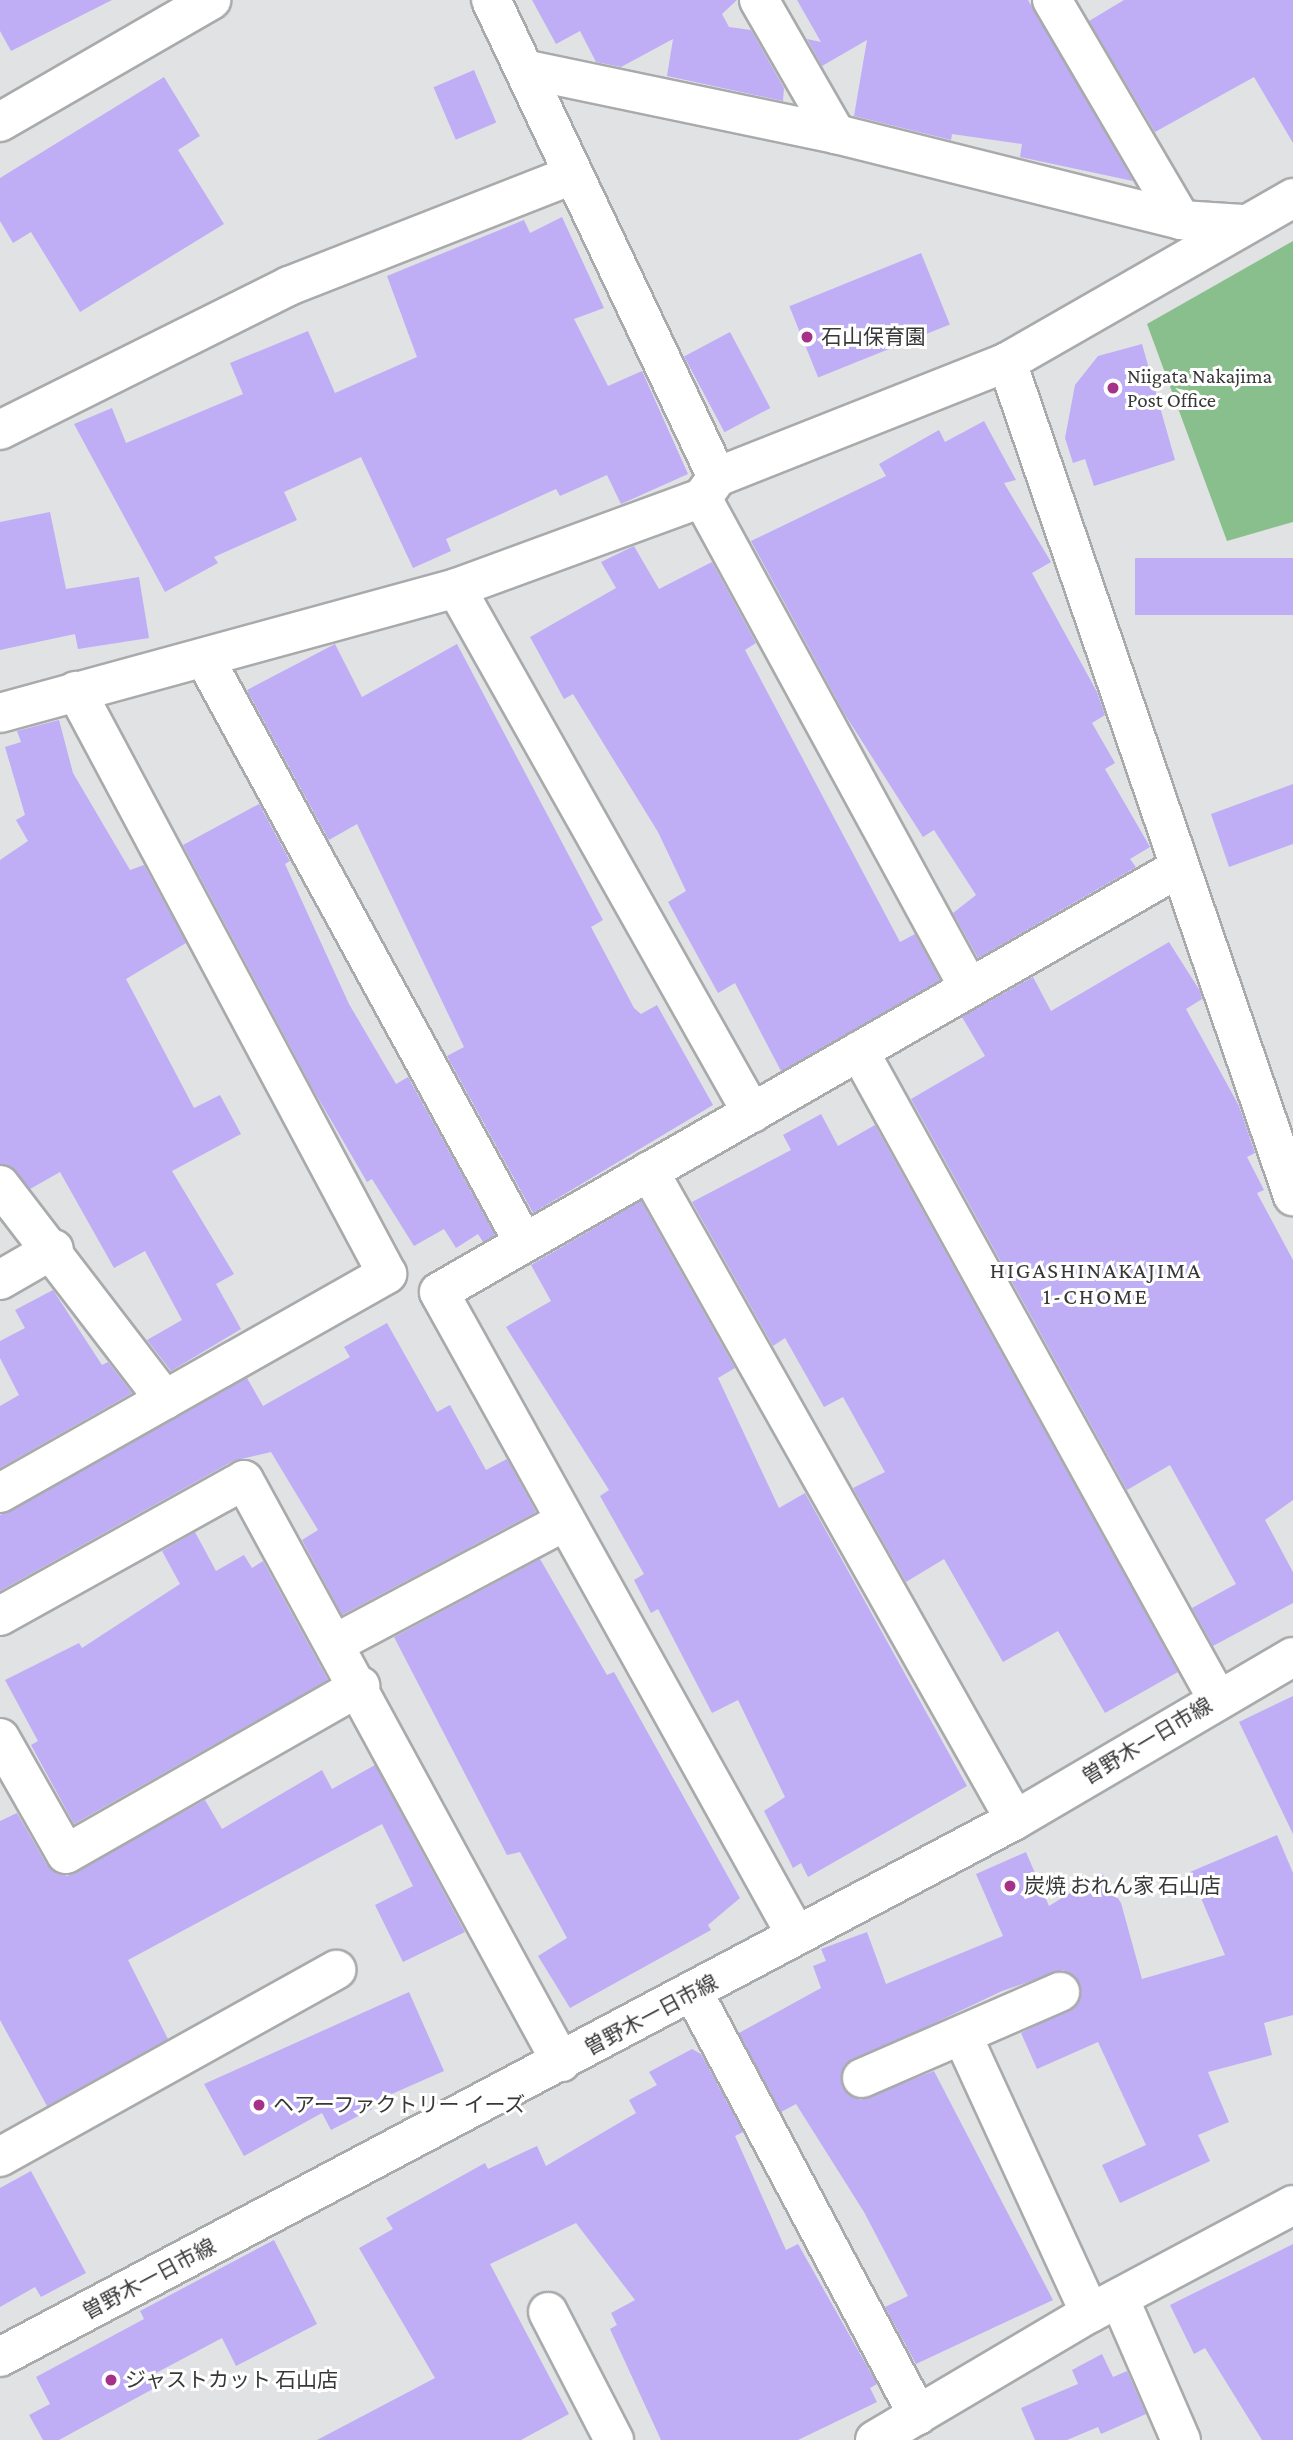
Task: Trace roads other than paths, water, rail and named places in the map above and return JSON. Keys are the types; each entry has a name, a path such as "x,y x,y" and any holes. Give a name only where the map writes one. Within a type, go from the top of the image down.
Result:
{"street":[{"path":"491,0 709,487 969,988"},
{"path":"759,0 836,134"},
{"path":"1052,0 1181,220"},
{"path":"0,122 194,4"},
{"path":"524,69 836,134 1181,220 1243,224"},
{"path":"0,430 289,286 570,176"},
{"path":"0,713 205,659 456,588 709,487 1007,362 1131,297 1243,224 1293,198"},
{"path":"1007,362 1177,869 1293,1196"},
{"path":"456,588 752,1113"},
{"path":"205,659 524,1243"},
{"path":"0,1493 387,1273 76,691"},
{"path":"796,1935 439,1292 1177,869"},
{"path":"859,1051 1218,1700"},
{"path":"649,1171 1015,1820"},
{"path":"0,1185 54,1249 165,1400"},
{"path":"0,1280 54,1249"},
{"path":"0,1616 244,1480 361,1686 561,2063"},
{"path":"336,1643 565,1521"},
{"name":"曽野木一日市線","path":"0,2357 694,1994 796,1935 1015,1820 1293,1657"},
{"path":"0,1738 66,1854 361,1686"},
{"path":"0,2158 336,1970"},
{"path":"863,2078 1060,1992"},
{"path":"694,1994 918,2416"},
{"path":"962,2035 1105,2306 1181,2440"},
{"path":"879,2439 1105,2306 1293,2205"},
{"path":"548,2312 614,2440"}],"place":[{"name":"石山保育園","path":"807,337"},
{"name":"Niigata Nakajima Post Office","path":"1113,388"},
{"name":"炭焼 おれん家 石山店","path":"1010,1886"},
{"name":"ヘアーファクトリー イーズ","path":"259,2105"},
{"name":"ジャストカット 石山店","path":"111,2380"}],"district":[{"name":"HIGASHINAKAJIMA 1-CHOME","path":"1096,1283"}]}
